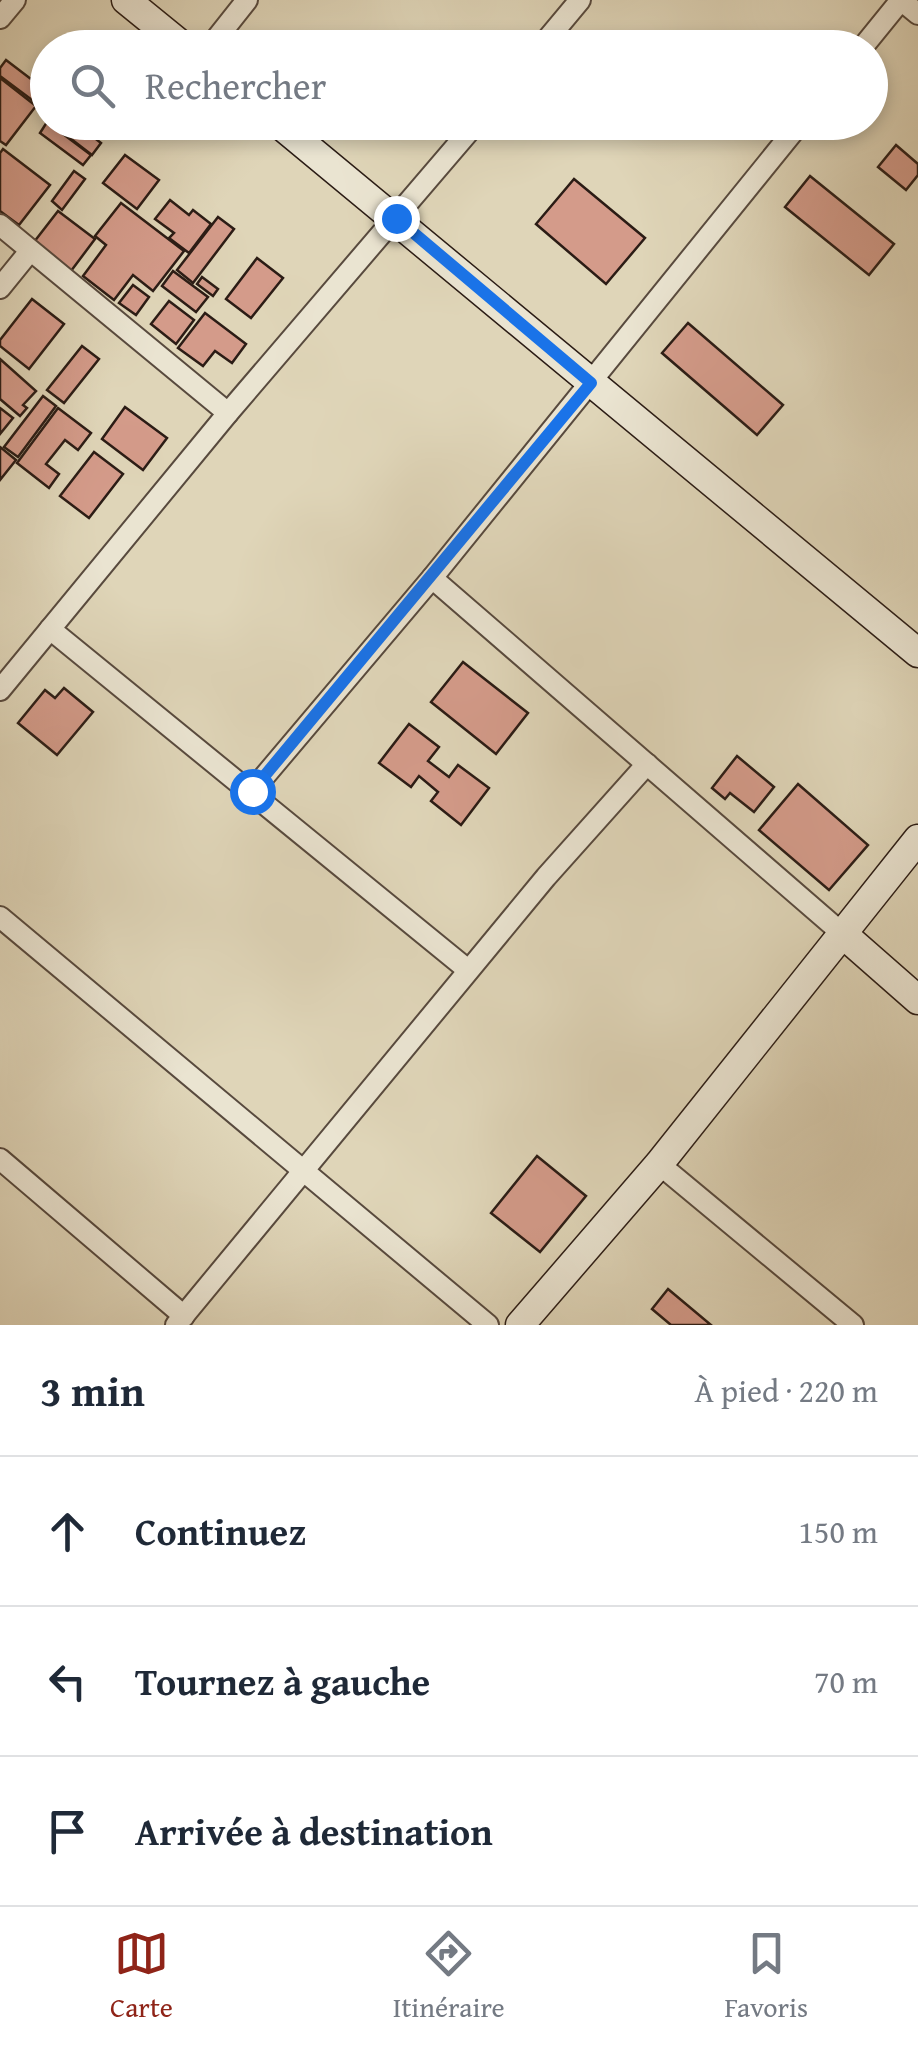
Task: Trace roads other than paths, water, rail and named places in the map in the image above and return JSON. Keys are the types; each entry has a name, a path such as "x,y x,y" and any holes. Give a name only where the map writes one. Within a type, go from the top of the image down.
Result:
{"street":[{"path":"0,18 15,0"},
{"path":"126,0 163,30"},
{"path":"223,30 246,0"},
{"path":"555,30 580,0"},
{"path":"877,30 901,0 918,14"},
{"path":"300,140 918,653"},
{"path":"0,690 228,413 461,140"},
{"path":"252,791 432,578 787,140"},
{"path":"0,225 228,413"},
{"path":"0,288 30,251"},
{"path":"432,578 918,1000"},
{"path":"50,630 468,970"},
{"path":"0,1158 180,1321 468,970 647,764"},
{"path":"520,1325 659,1164 918,839"},
{"path":"0,917 488,1325"},
{"path":"659,1164 853,1325"}]}
